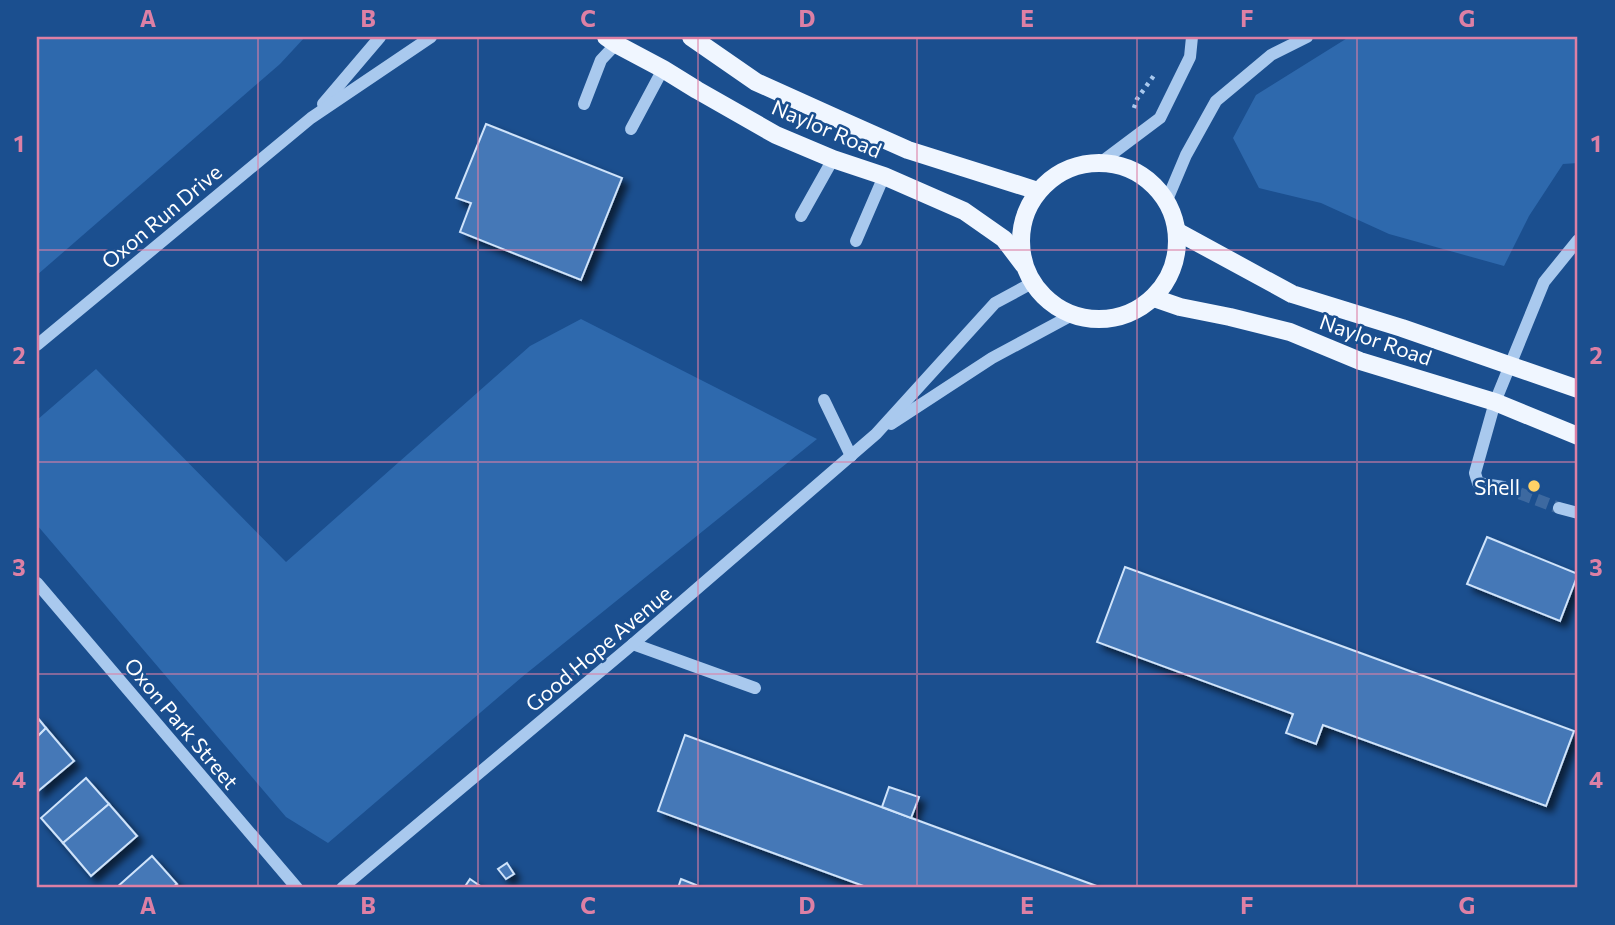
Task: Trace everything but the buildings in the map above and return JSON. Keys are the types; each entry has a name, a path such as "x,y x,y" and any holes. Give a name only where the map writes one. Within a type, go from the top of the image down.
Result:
{"main road":[{"name":"Naylor Road","path":"691,37 756,82 835,118 908,150 1038,191"},
{"name":"Naylor Road","path":"611,40 776,135 884,176 964,211 1004,239 1024,265"},
{"path":"1100,163 1126,167 1149,180 1167,200 1178,232 1177,256 1169,279 1154,298 1137,311 1116,318 1094,320 1072,315 1049,303 1032,283 1024,265 1020,239 1025,214 1038,191 1055,176 1077,166 1100,163"},
{"name":"Naylor Road","path":"1178,232 1292,294 1402,328 1578,389"},
{"name":"Naylor Road","path":"1154,298 1180,307 1290,332 1360,361 1495,402 1578,436"}],"street":[{"name":"Oxon Run Drive","path":"311,118 380,37"},
{"name":"Oxon Run Drive","path":"37,345 311,118 431,37"},
{"path":"1100,163 1160,118 1190,57 1192,37"},
{"path":"1167,200 1186,155 1216,101 1271,55 1306,37"},
{"path":"584,104 611,40"},
{"path":"631,129 663,69"},
{"path":"801,216 834,159"},
{"path":"856,241 884,176"},
{"path":"1503,487 1478,482 1475,473 1495,402 1544,282 1578,240"},
{"name":"Good Hope Avenue","path":"342,888 633,644 851,456 876,434 995,303 1032,283"},
{"name":"Good Hope Avenue","path":"876,434 992,358 1072,315"},
{"path":"824,400 851,456"},
{"path":"1559,508 1578,513"},
{"name":"Oxon Park Street","path":"37,583 297,888"},
{"path":"633,644 755,688"}],"shaded area":[{"path":"37,37 305,37 280,64 37,275"},
{"path":"1349,37 1578,37 1578,163 1563,164 1529,216 1504,266 1389,234 1321,203 1259,188 1233,138 1256,95"},
{"path":"581,319 817,439 522,677 328,843 286,817 37,525 37,420 96,369 286,562 530,346"}],"tunnel":[{"path":"1503,487 1559,508"}],"place":[{"name":"Shell","path":"1534,486"}]}
